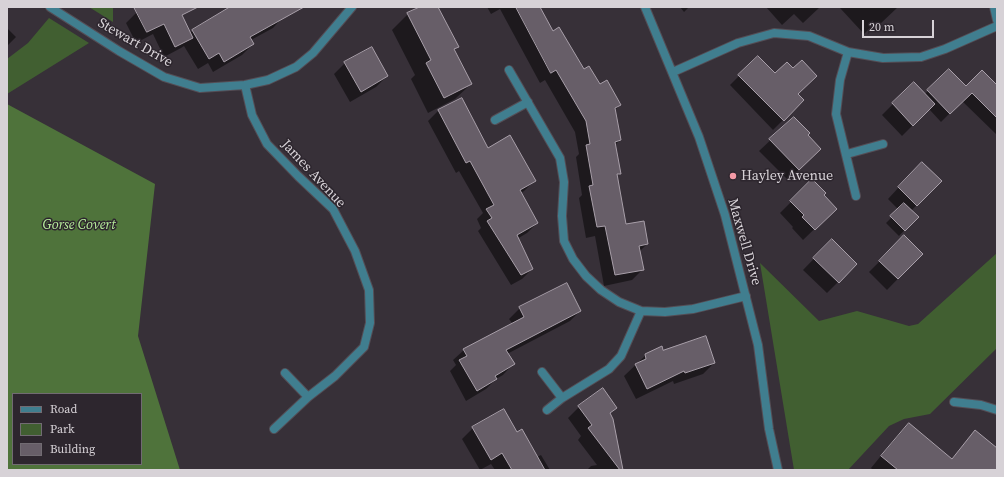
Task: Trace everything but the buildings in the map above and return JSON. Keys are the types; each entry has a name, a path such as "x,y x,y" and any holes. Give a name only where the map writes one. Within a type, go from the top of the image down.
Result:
{"street":[{"name":"Stewart Drive","path":"50,7 119,51 164,77 200,88 245,85 268,80 296,67 313,53 352,7"},
{"name":"Maxwell Drive","path":"645,7 699,137 720,201 758,345 770,429 778,470"},
{"path":"994,7 997,20"},
{"path":"673,72 738,43 774,33 809,36 848,52 883,58 921,57 945,49 997,26"},
{"path":"848,52 840,80 836,114 847,154 856,196"},
{"path":"509,70 560,158 564,182 562,216 564,241 573,259 586,276 601,290 619,302 641,311 665,312 686,310 746,296"},
{"name":"James Avenue","path":"245,85 252,115 267,144 333,209 355,251 369,290 370,323 364,347 335,376 308,397 274,429"},
{"path":"494,120 528,102"},
{"path":"847,154 883,144"},
{"path":"547,410 562,398 609,369 621,356 641,311"},
{"path":"542,372 562,398"},
{"path":"285,373 308,397"},
{"path":"954,402 997,410"}],"green space":[{"path":"89,7 113,7 113,22"},
{"path":"49,18 89,43 7,94 7,59 28,43"},
{"name":"Gorse Covert","path":"7,104 155,184 138,336 180,470 7,470"},
{"path":"997,253 997,348 930,414 904,419 889,426 848,470 794,470 760,263 819,321 857,311 909,326 918,324"}],"place":[{"name":"Hayley Avenue","path":"733,176"}]}
